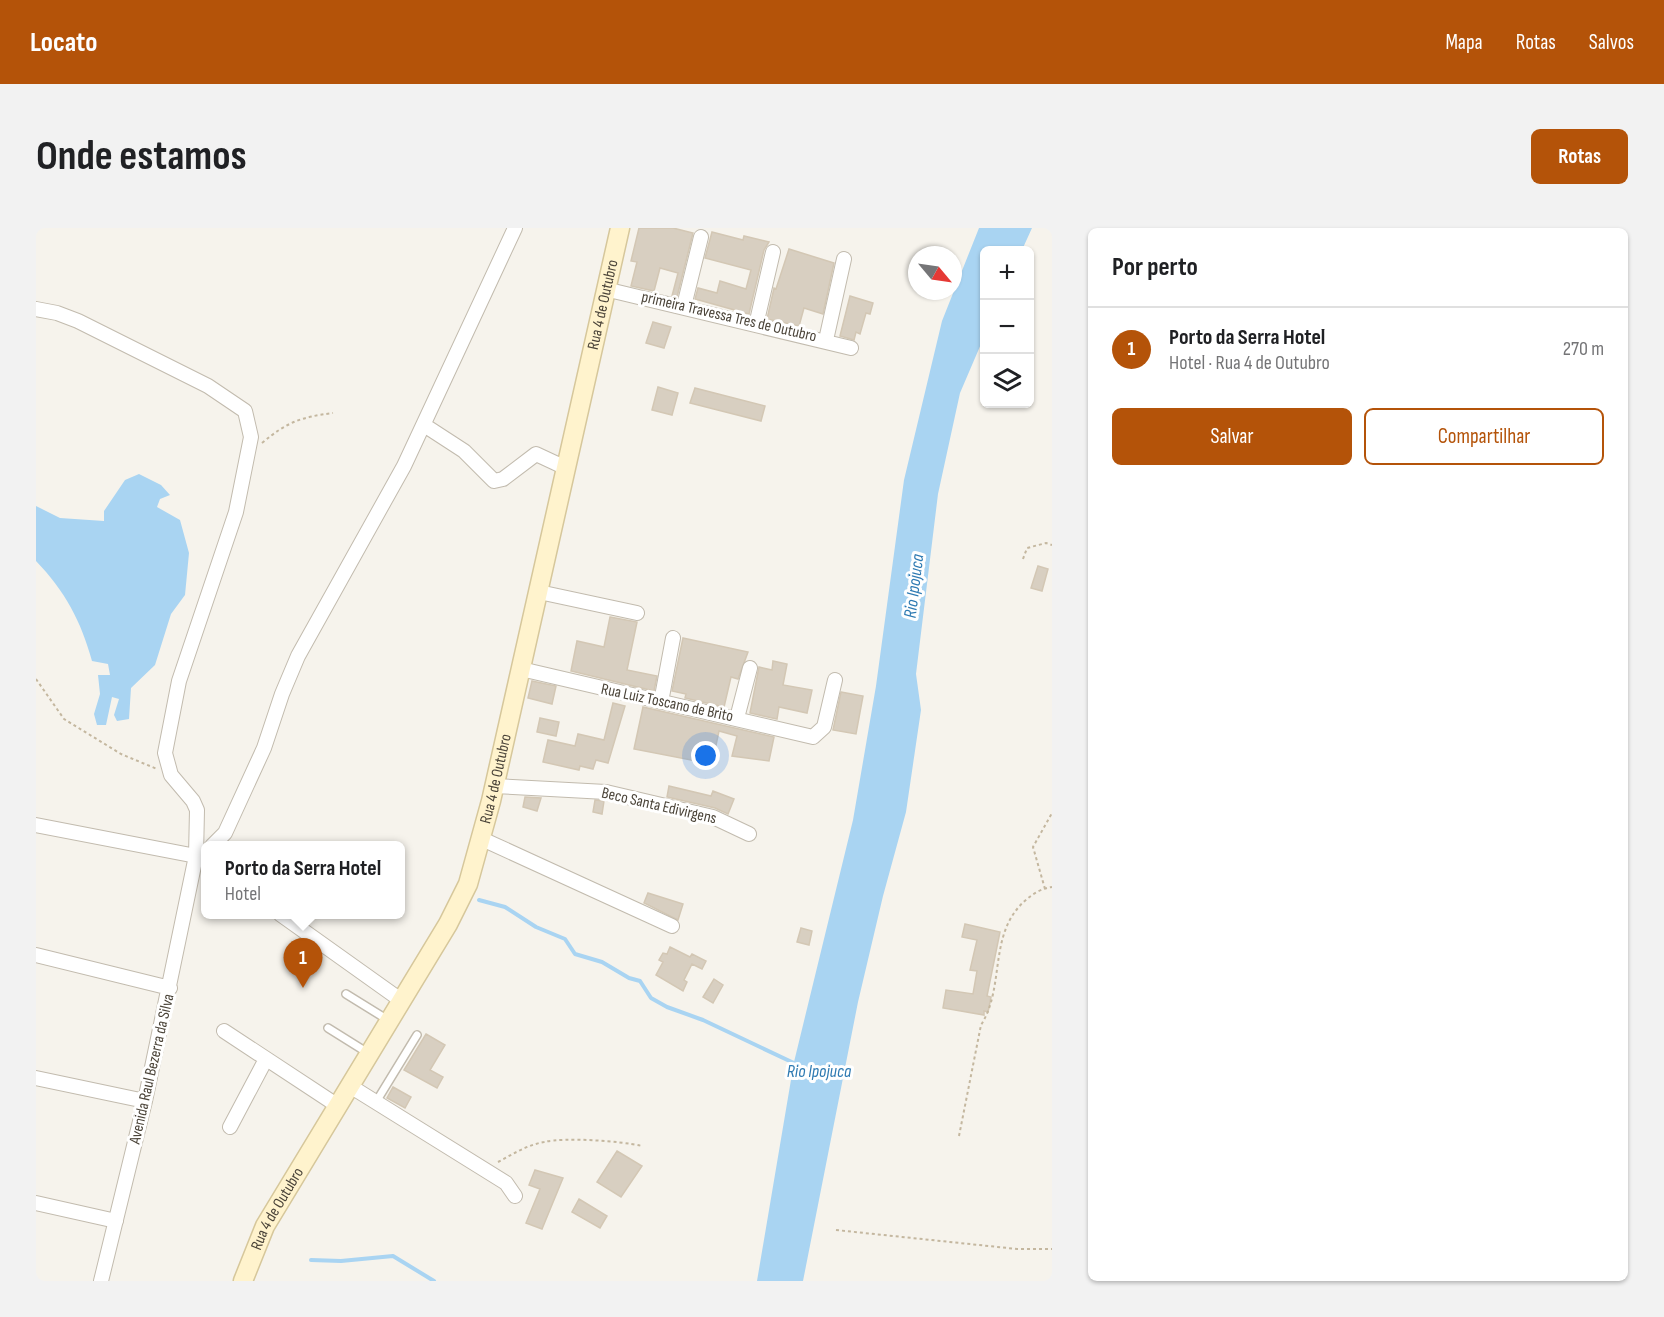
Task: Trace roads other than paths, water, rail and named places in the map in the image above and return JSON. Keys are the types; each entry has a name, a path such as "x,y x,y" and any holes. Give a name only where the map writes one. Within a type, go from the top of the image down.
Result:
{"main road":[{"name":"Rua 4 de Outubro","path":"243,1281 265,1226 370,1055 468,885 482,839 605,289 621,228"}],"street":[{"path":"217,841 225,833 248,786 298,656 424,425 515,228"},
{"path":"684,306 701,237"},
{"path":"756,325 773,252"},
{"path":"826,340 844,259"},
{"name":"primeira Travessa Tres de Outubro","path":"605,289 826,340 851,348"},
{"name":"Avenida Raul Bezerra da Silva","path":"36,309 78,321 236,402 244,411 251,437 236,512 179,681 165,753 171,775 193,801 197,810 201,853 146,1101 101,1281"},
{"path":"424,425 464,452 494,481 498,482 536,454 566,468"},
{"path":"539,592 637,614"},
{"path":"661,702 673,638"},
{"path":"737,718 750,668"},
{"name":"Rua Luiz Toscano de Brito","path":"521,669 813,737 824,727 835,680"},
{"name":"Beco Santa Edivirgens","path":"494,786 606,792 713,817 749,834"},
{"path":"36,825 201,853"},
{"path":"482,839 672,926"},
{"path":"286,919 402,1001"},
{"path":"36,955 170,988"},
{"path":"224,1031 338,1106"},
{"path":"230,1127 266,1059"},
{"path":"36,1078 146,1101"},
{"path":"350,1086 506,1183 515,1197"},
{"path":"36,1203 116,1221"}],"lane":[{"path":"346,994 390,1021"},
{"path":"328,1028 370,1055"},
{"path":"376,1102 417,1035"}],"water":[{"name":"Rio Ipojuca","path":"979,228 1032,228 1024,246 980,246 980,346 960,393 938,494 916,674 921,710 906,812 858,1002 803,1281 757,1281 794,1062 853,820 876,686 904,480 942,321 950,300 962,300 962,271"},
{"path":"139,474 161,485 170,495 160,499 157,507 180,520 189,553 185,595 171,614 155,665 131,688 129,719 117,721 114,715 119,699 112,697 106,725 97,725 94,714 100,694 98,675 110,675 108,664 92,661 71,607 36,561 36,506 60,518 104,521 104,511 125,480"}],"waterway":[{"path":"479,900 505,907 536,927 565,939 575,954 602,962 629,978 640,981 651,998 667,1007 703,1020 796,1064"},
{"path":"311,1260 341,1261 393,1256 434,1281"}],"place":[{"name":"Porto da Serra Hotel","path":"303,988"}]}
